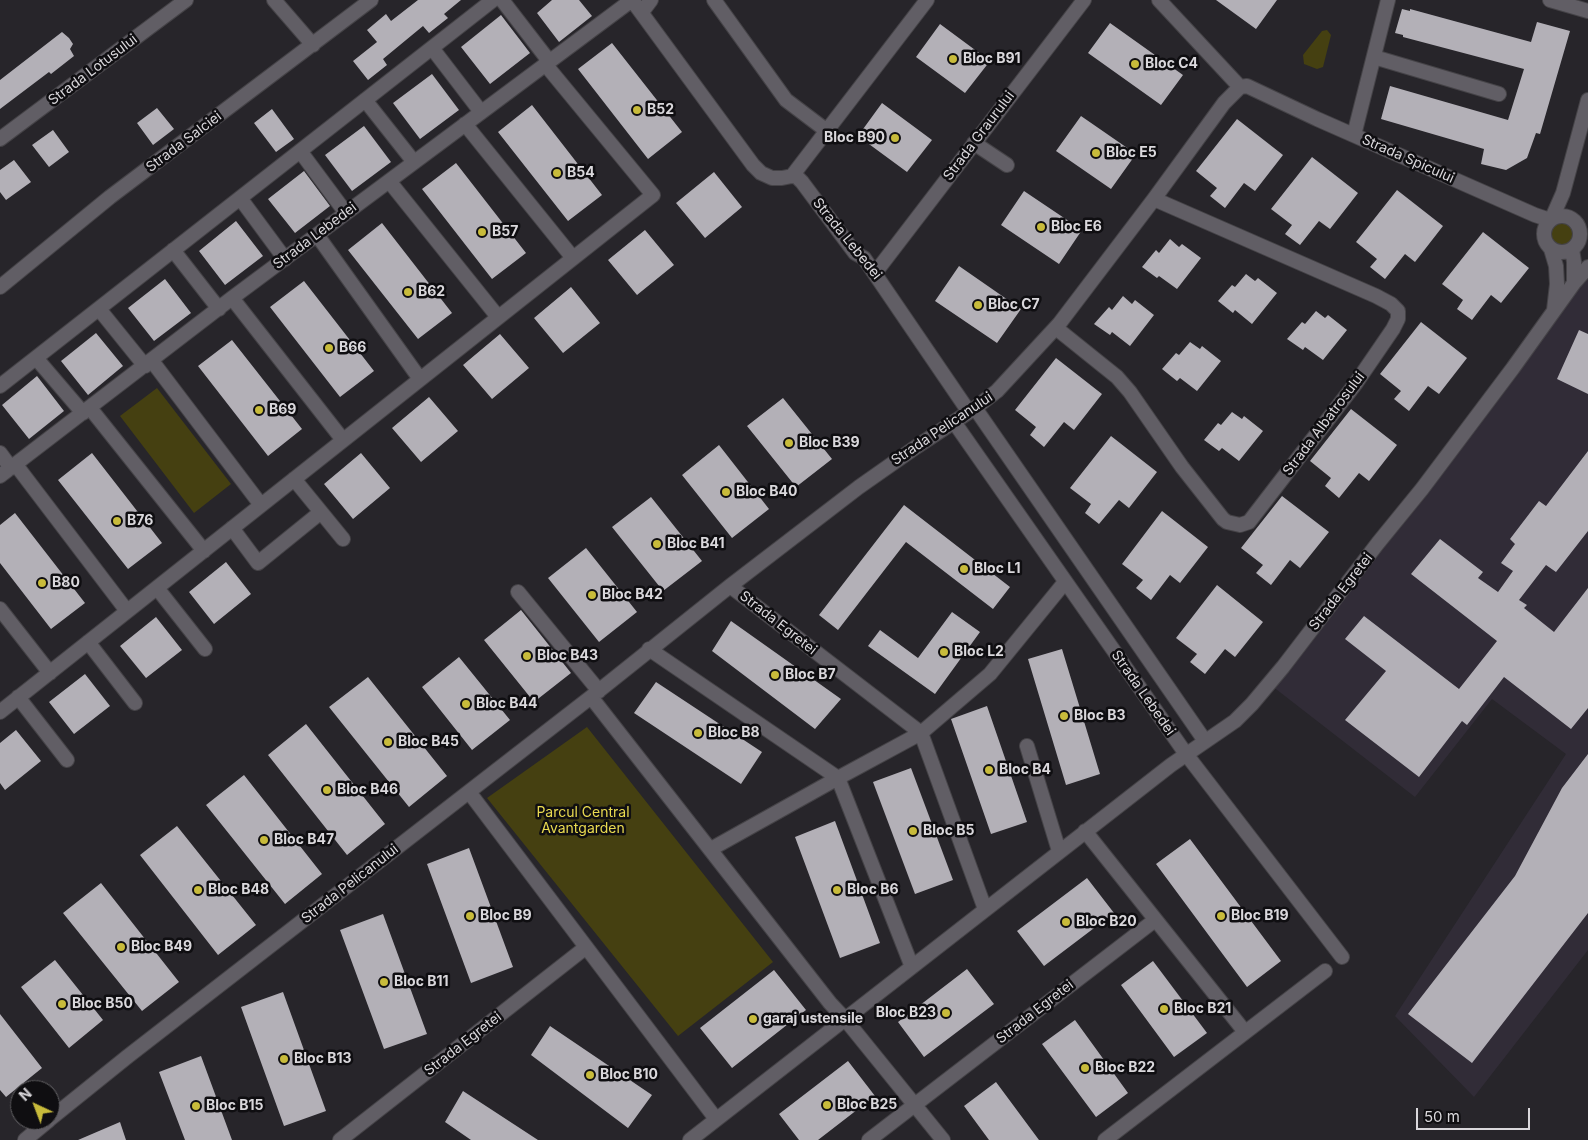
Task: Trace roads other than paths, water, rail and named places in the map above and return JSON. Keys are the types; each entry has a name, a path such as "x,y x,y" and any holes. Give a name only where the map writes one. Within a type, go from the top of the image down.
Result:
{"street":[{"name":"Strada Lotusului","path":"0,139 186,0"},
{"path":"274,0 313,45"},
{"name":"Strada Salciei","path":"0,287 110,197 371,0"},
{"path":"0,386 493,0"},
{"path":"0,712 653,195 547,62 502,0"},
{"name":"Strada Lebedei","path":"0,476 232,298 632,0 642,12"},
{"path":"650,0 642,12 753,165 761,173 772,178 792,176 927,0"},
{"path":"714,0 786,100 827,131"},
{"name":"Strada Graurului","path":"875,273 1084,0"},
{"path":"1159,0 1240,87 1248,86 1354,135"},
{"name":"Strada Spicului","path":"1388,0 1354,135 1535,215 1551,219"},
{"path":"1550,0 1588,11"},
{"path":"432,48 481,112"},
{"path":"1374,57 1498,94"},
{"name":"Strada Pelicanului","path":"60,1112 127,1057 595,694 730,586 859,487 972,410 1008,381 1056,328 1154,200 1224,103 1240,87"},
{"path":"365,100 414,162"},
{"path":"1543,234 1546,224 1551,219 1563,193 1586,118 1588,100"},
{"path":"465,124 573,258"},
{"path":"974,143 1007,165"},
{"path":"300,151 346,213"},
{"name":"Strada Lebedei","path":"792,176 802,182 855,253 864,258 1206,740"},
{"path":"389,181 498,317"},
{"path":"1563,193 1581,229 1574,262 1574,283"},
{"path":"240,198 285,259"},
{"name":"Strada Albatrosului","path":"1056,328 1117,377 1141,407 1182,467 1223,519 1240,525 1248,522 1356,383 1393,329 1398,319 1398,311 1391,304 1376,296 1154,200"},
{"path":"1535,215 1544,240 1551,249 1556,266 1557,284 1554,311"},
{"path":"1551,219 1564,216 1581,229"},
{"path":"316,235 420,379"},
{"path":"1551,249 1562,252 1578,249"},
{"path":"173,250 218,309"},
{"path":"1574,283 1588,267"},
{"name":"Strada Egretei","path":"690,1140 1085,831 1186,754 1235,722 1283,668 1378,543 1422,489 1574,283"},
{"path":"232,298 343,440"},
{"path":"98,309 148,364 261,505"},
{"path":"36,358 87,410 204,551"},
{"name":"Strada Lebedei","path":"954,422 1186,754 1342,957"},
{"path":"0,453 13,466 128,611"},
{"path":"294,479 343,539"},
{"path":"232,528 258,563 321,512"},
{"path":"711,849 921,733 990,674 1065,582"},
{"name":"Strada Egretei","path":"730,586 921,733"},
{"path":"157,588 205,649"},
{"path":"518,592 830,1004 846,1019 943,1140"},
{"path":"0,609 50,673"},
{"path":"88,642 135,703"},
{"path":"649,649 838,778 912,968"},
{"path":"18,698 67,760"},
{"path":"921,733 985,909"},
{"path":"1027,746 1060,851"},
{"path":"469,792 716,1119"},
{"path":"1085,831 1245,1032"},
{"name":"Strada Egretei","path":"869,1140 1155,920"},
{"name":"Strada Egretei","path":"340,1140 585,948"},
{"path":"1105,1140 1324,971"},
{"name":"Strada Pelicanului","path":"25,1140 38,1130"}],"place":[{"name":"Bloc B91","path":"953,59"},
{"name":"Bloc C4","path":"1135,64"},
{"name":"B52","path":"637,110"},
{"name":"Bloc B90","path":"895,138"},
{"name":"Bloc E5","path":"1096,153"},
{"name":"B54","path":"557,173"},
{"name":"Bloc E6","path":"1041,227"},
{"name":"B57","path":"482,232"},
{"name":"B62","path":"408,292"},
{"name":"Bloc C7","path":"978,305"},
{"name":"B66","path":"329,348"},
{"name":"B69","path":"259,410"},
{"name":"Bloc B39","path":"789,443"},
{"name":"Bloc B40","path":"726,492"},
{"name":"B76","path":"117,521"},
{"name":"Bloc B41","path":"657,544"},
{"name":"Bloc L1","path":"964,569"},
{"name":"B80","path":"42,583"},
{"name":"Bloc B42","path":"592,595"},
{"name":"Bloc L2","path":"944,652"},
{"name":"Bloc B43","path":"527,656"},
{"name":"Bloc B7","path":"775,675"},
{"name":"Bloc B44","path":"466,704"},
{"name":"Bloc B3","path":"1064,716"},
{"name":"Bloc B8","path":"698,733"},
{"name":"Bloc B45","path":"388,742"},
{"name":"Bloc B4","path":"989,770"},
{"name":"Bloc B46","path":"327,790"},
{"name":"Bloc B5","path":"913,831"},
{"name":"Bloc B47","path":"264,840"},
{"name":"Bloc B48","path":"198,890"},
{"name":"Bloc B6","path":"837,890"},
{"name":"Bloc B9","path":"470,916"},
{"name":"Bloc B19","path":"1221,916"},
{"name":"Bloc B20","path":"1066,922"},
{"name":"Bloc B49","path":"121,947"},
{"name":"Bloc B11","path":"384,982"},
{"name":"Bloc B50","path":"62,1004"},
{"name":"Bloc B21","path":"1164,1009"},
{"name":"Bloc B23","path":"946,1013"},
{"name":"garaj ustensile","path":"753,1019"},
{"name":"Bloc B13","path":"284,1059"},
{"name":"Bloc B22","path":"1085,1068"},
{"name":"Bloc B10","path":"590,1075"},
{"name":"Bloc B25","path":"827,1105"},
{"name":"Bloc B15","path":"196,1106"}],"park label":[{"name":"Parcul Central Avantgarden","path":"583,822"}]}
